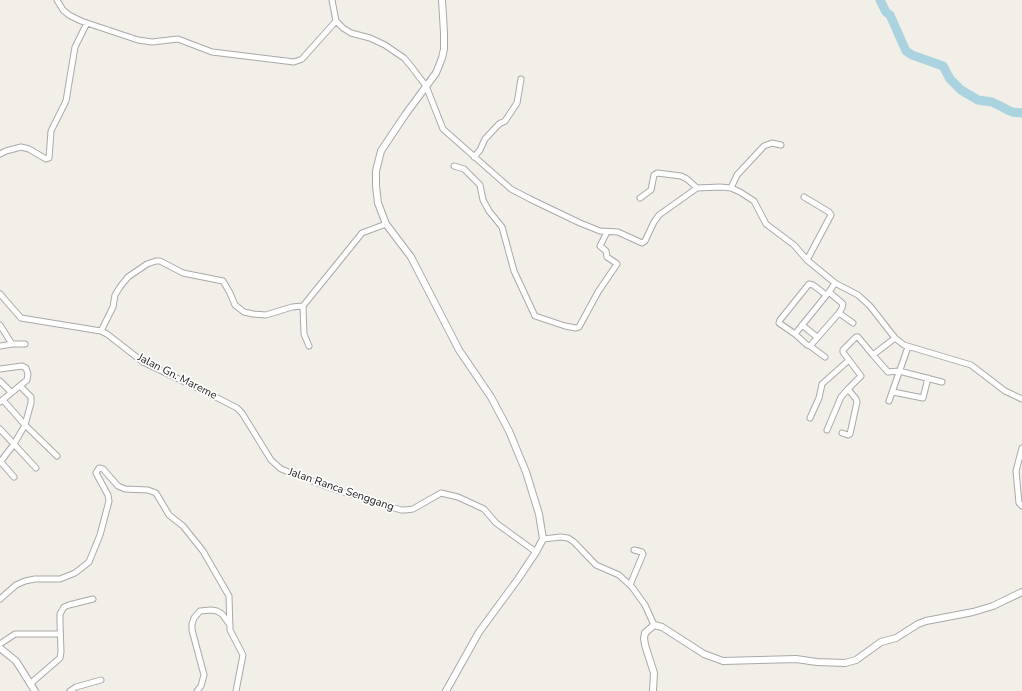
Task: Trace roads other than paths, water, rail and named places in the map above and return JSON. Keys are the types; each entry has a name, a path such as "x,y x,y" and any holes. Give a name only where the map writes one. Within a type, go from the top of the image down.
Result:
{"street":[{"path":"56,0 65,12 87,23 138,40 152,42 178,39 212,52 294,62 302,59 336,21"},
{"path":"332,0 336,21 349,32 370,38 400,55 410,65 426,86 443,129 511,189 580,223 600,231 618,232 643,242 659,215 698,188 731,188 752,199 766,224 794,246 807,260 835,283 858,295 870,306 895,338 908,347 971,365 1005,391 1022,399"},
{"path":"442,0 444,49 439,67 405,114 378,159 376,171 379,208 386,224 411,257 459,350 491,397 510,431 526,472 539,514 543,539 518,579 479,632 446,691"},
{"path":"0,154 6,150 21,147 29,149 46,159 49,158 51,131 66,101 75,47 87,23"},
{"path":"474,157 480,150 485,139 499,124 505,121 517,103 520,79"},
{"path":"731,188 737,175 764,146 772,143 781,146"},
{"path":"454,166 464,169 480,185 483,200 489,211 502,227 514,271 535,316 565,326 576,328 579,327 598,292 617,264 606,257 606,251 600,246 607,232"},
{"path":"640,198 651,190 654,175 657,173 681,176 698,188"},
{"path":"804,196 829,212 831,216 807,260"},
{"path":"310,346 304,334 303,306 362,234 386,224"},
{"path":"101,331 113,307 115,295 128,276 147,264 156,261 160,261 183,273 222,281 230,293 235,305 244,312 266,315 292,307 303,306"},
{"path":"795,334 835,283"},
{"path":"810,346 839,312 842,308 842,304 827,293 809,284 779,321 780,324 824,357"},
{"name":"Jalan Gn. Mareme","path":"0,294 17,315 25,319 101,331 143,362 240,410 271,460"},
{"path":"839,312 853,323"},
{"path":"0,325 12,344"},
{"path":"802,326 817,337"},
{"path":"827,430 840,397 861,376 843,351 857,337 888,372 898,371 942,382"},
{"path":"873,355 895,338"},
{"path":"0,346 25,344"},
{"path":"889,401 893,392 898,371 908,347"},
{"path":"810,418 819,398 822,384 849,360"},
{"path":"0,369 24,367 27,372 27,380 2,401 57,456"},
{"path":"893,392 923,398 928,378"},
{"path":"0,381 11,392"},
{"path":"14,477 0,461 14,444 25,425 32,399 20,386"},
{"path":"842,433 848,435 850,434 857,401 848,389"},
{"path":"0,429 36,468"},
{"path":"1022,448 1016,471 1019,503 1022,506"},
{"name":"Jalan Ranca Senggang","path":"271,460 281,469 328,487 401,510 413,509 441,493 458,497 484,509 496,523 536,552"},
{"path":"0,599 16,585 25,580 60,579 75,573 89,562 100,535 109,501 106,490 97,475 97,470 101,468 121,488 153,491 156,493 169,515 183,526 203,551 229,596 230,630 242,655 236,691"},
{"path":"543,539 561,537 571,540 596,565 619,575 630,585 645,605 654,625"},
{"path":"630,585 643,554 642,552 634,550"},
{"path":"654,625 662,627 704,654 722,662 796,659 817,662 845,663 856,660 881,642 896,638 918,624 993,606 1022,592"},
{"path":"30,684 60,658 62,652 60,614 64,607 93,599"},
{"path":"197,691 201,686 204,675 192,630 194,618 200,611 217,611 222,614 230,626"},
{"path":"653,691 654,673 644,645 644,638 645,633 654,625"},
{"path":"0,644 15,634 60,634"},
{"path":"0,648 16,661 35,691"},
{"path":"70,691 101,680"}],"waterway":[{"path":"880,0 886,12 890,15 906,51 912,55 943,66 950,79 961,90 978,100 992,102 1012,112 1022,113"}]}
